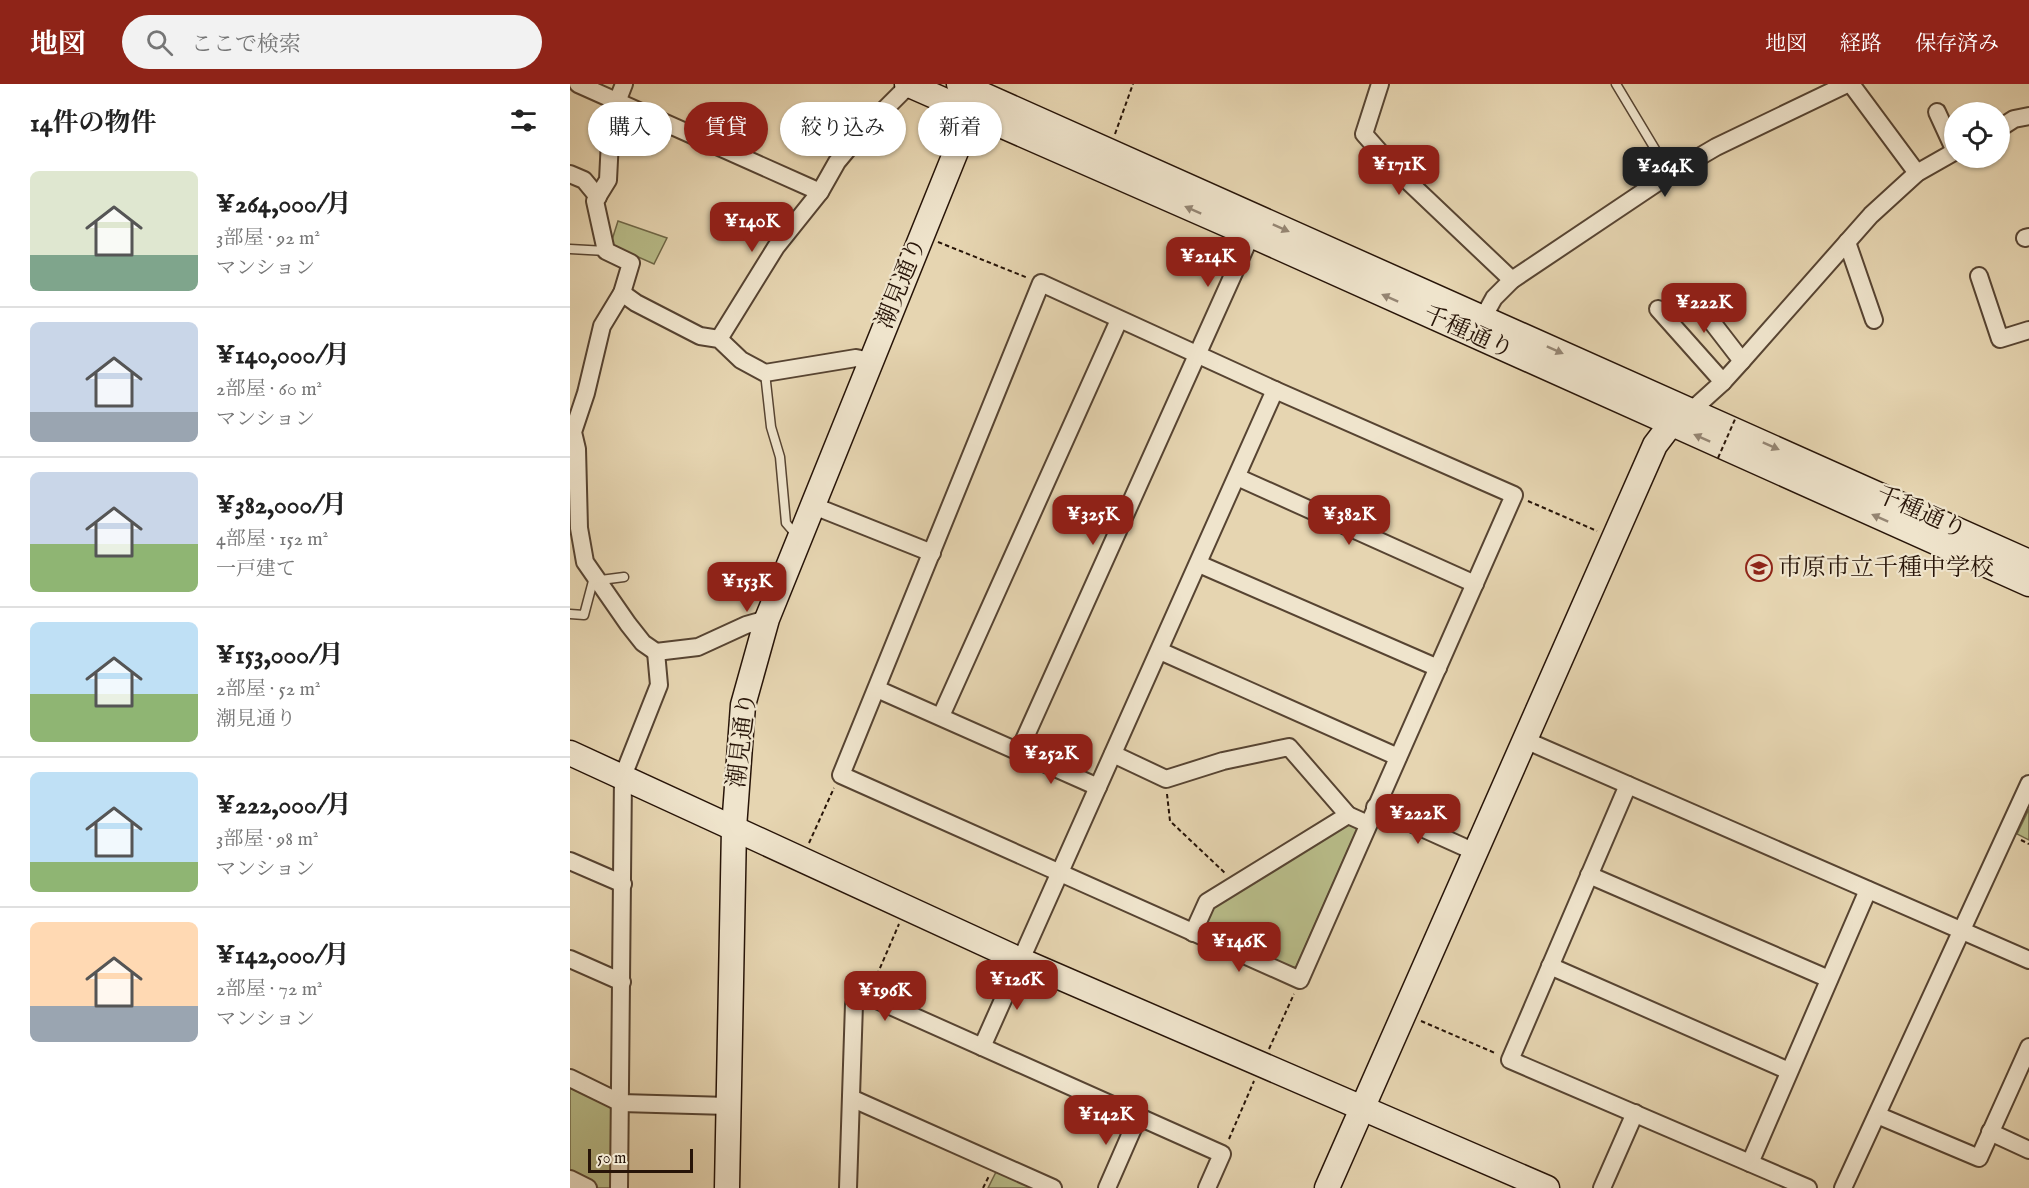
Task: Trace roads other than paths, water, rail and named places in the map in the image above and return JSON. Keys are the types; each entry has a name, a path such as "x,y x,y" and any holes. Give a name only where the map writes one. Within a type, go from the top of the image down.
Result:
{"street":[{"path":"578,84 617,102 624,84"},
{"path":"719,339 776,247 820,192 837,162 908,84"},
{"name":"千種通り","path":"908,84 973,93 1109,151 2029,562"},
{"path":"1380,84 1364,134 1393,167 1512,280"},
{"path":"1483,318 1494,298 1512,280 1670,174 1716,147 1849,84 1917,173"},
{"name":"千種通り","path":"973,93 1251,235 2029,584"},
{"name":"潮見通り","path":"727,1188 734,828 743,705 767,619 921,235 973,93"},
{"path":"1937,112 1944,128"},
{"path":"2010,122 2029,116"},
{"path":"672,126 820,192"},
{"path":"609,156 608,180 595,201 606,251 632,263 622,293 602,326 586,393 573,432 579,528 585,562 628,624 643,643 656,652 698,647 746,625 767,619"},
{"path":"1327,1188 1655,445 1671,424 1692,410 1723,382 1871,215 1917,173 1944,157"},
{"path":"570,174 584,180 598,197"},
{"path":"1019,751 1251,235"},
{"path":"1847,242 1874,320"},
{"path":"1980,276 2000,339 2029,330"},
{"path":"1041,284 1197,355 1514,495 1300,980 841,775 1041,284"},
{"path":"622,293 636,303 700,336 719,339 741,360 765,373 856,358 870,361"},
{"path":"1698,304 1742,361"},
{"path":"1658,309 1723,382"},
{"path":"941,716 1119,320"},
{"path":"982,1047 1275,390"},
{"path":"1237,477 1475,584"},
{"path":"814,506 932,553"},
{"path":"1199,564 1438,668"},
{"path":"1160,651 1398,757"},
{"path":"619,1188 623,776 659,685 656,652"},
{"path":"877,688 1098,787"},
{"path":"1525,740 2029,960"},
{"path":"1113,754 1166,779 1223,761 1289,747 1348,815 1368,824"},
{"path":"570,753 1020,960 1546,1188"},
{"path":"1843,1188 2029,784"},
{"path":"1628,785 1510,1060 1808,1188"},
{"path":"1376,807 1475,852"},
{"path":"1193,933 1207,902 1348,815"},
{"path":"570,861 622,884"},
{"path":"1589,875 1829,979"},
{"path":"1750,1163 1868,890"},
{"path":"570,959 622,982"},
{"path":"1550,966 1790,1071"},
{"path":"848,1188 854,1005 868,996 1222,1154 1207,1188"},
{"path":"1876,1115 1979,1158 2029,1047"},
{"path":"570,1078 621,1103 728,1106"},
{"path":"851,1098 1053,1188"},
{"path":"1602,1188 1635,1113"},
{"path":"1107,1188 1138,1117"},
{"path":"1990,1132 2029,1150"},
{"path":"570,1179 588,1188"}],"lane":[{"path":"1616,84 1670,174"},
{"path":"570,249 606,251"},
{"path":"765,373 771,427 780,457 786,523 800,539"},
{"path":"570,614 584,615 593,580 624,577"}],"place":[{"name":"市原市立千種中学校","path":"1759,568"}]}
